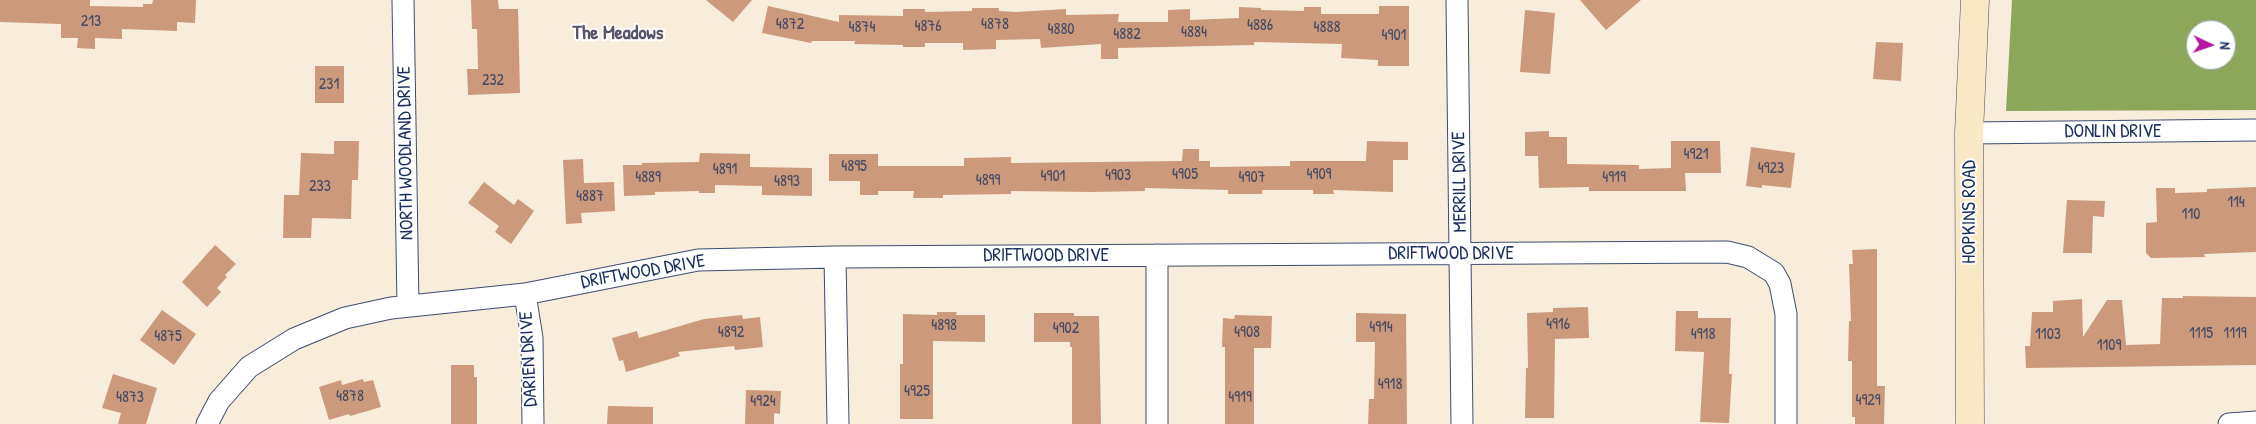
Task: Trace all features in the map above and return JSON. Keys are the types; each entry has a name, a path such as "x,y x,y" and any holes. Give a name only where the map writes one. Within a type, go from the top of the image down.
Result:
{"street":[{"name":"NORTH WOODLAND DRIVE","path":"403,0 408,306"},
{"name":"MERRILL DRIVE","path":"1457,0 1462,424"},
{"name":"HOPKINS ROAD","path":"1970,424 1969,133 1975,0"},
{"name":"DONLIN DRIVE","path":"1969,133 2256,130"},
{"name":"DRIFTWOOD DRIVE","path":"207,424 219,401 249,367 294,339 345,318 391,308 524,294 698,260 835,257 1726,252 1748,257 1774,273 1780,284 1786,314 1786,424"},
{"path":"1157,256 1157,424"},
{"path":"835,257 838,424"},
{"name":"DARIEN DRIVE","path":"524,294 532,338 533,424"},
{"path":"2229,424 2256,422"}],"green space":[{"path":"2012,0 2256,0 2256,110 2006,111"}],"building":[{"path":"0,0 90,0 90,6 143,7 143,4 152,4 153,0 196,0 195,23 177,22 177,31 122,29 122,39 95,38 95,49 77,48 78,38 61,38 61,24 0,22"},
{"path":"471,0 498,0 499,9 518,9 520,93 468,95 467,69 478,69 477,29 472,29"},
{"path":"706,0 752,0 733,22"},
{"path":"1580,0 1641,0 1606,30"},
{"path":"768,6 839,22 839,15 903,16 903,9 925,9 925,12 972,11 972,8 999,8 999,11 1016,12 1066,9 1066,15 1119,14 1118,22 1168,22 1168,10 1190,9 1190,20 1239,18 1239,7 1261,8 1261,10 1304,11 1304,7 1321,7 1321,14 1379,14 1379,6 1409,6 1409,66 1378,66 1378,60 1341,58 1342,44 1254,42 1254,45 1118,48 1118,59 1101,59 1101,44 1041,48 1040,39 996,40 996,49 963,50 963,43 925,43 925,47 903,47 903,45 854,44 855,41 812,41 811,43 762,33"},
{"path":"1525,10 1555,13 1550,74 1520,72"},
{"path":"1876,42 1903,43 1901,81 1873,79"},
{"path":"315,66 344,66 344,103 315,103"},
{"path":"1549,131 1549,137 1567,137 1567,164 1639,165 1639,169 1671,168 1671,141 1720,141 1721,173 1685,173 1686,191 1589,191 1589,187 1539,188 1538,156 1525,156 1525,132"},
{"path":"334,141 359,141 358,180 352,180 351,219 312,218 311,238 283,238 284,195 299,195 301,153 334,154"},
{"path":"1367,141 1408,142 1408,160 1393,160 1393,192 1333,190 1334,194 1313,194 1313,190 1262,190 1262,194 1228,194 1228,190 1145,188 1145,191 1011,191 1011,194 943,195 943,198 913,198 914,191 878,191 878,195 860,195 860,181 829,181 829,154 878,154 878,166 964,166 964,158 1011,157 1011,163 1182,161 1183,149 1199,149 1199,161 1210,161 1210,167 1290,166 1290,161 1366,161"},
{"path":"1751,147 1795,153 1791,188 1762,185 1762,188 1746,186"},
{"path":"700,153 750,154 750,167 812,168 812,196 762,195 762,186 715,185 715,193 699,193 699,191 655,192 655,195 624,196 623,165 699,162"},
{"path":"583,159 584,183 614,182 615,211 581,213 582,223 566,224 563,160"},
{"path":"484,182 514,205 518,199 534,211 511,244 495,232 499,226 468,203"},
{"path":"2256,187 2256,252 2204,254 2205,257 2151,258 2146,253 2146,223 2157,222 2156,188 2175,188 2175,193 2207,192 2207,189"},
{"path":"2067,200 2105,201 2104,217 2093,216 2092,253 2063,253"},
{"path":"215,245 236,264 225,275 227,277 217,288 221,292 207,307 182,282"},
{"path":"1877,249 1877,386 1885,386 1884,424 1855,424 1855,417 1852,417 1852,361 1848,361 1849,321 1851,321 1849,264 1853,264 1852,250"},
{"path":"2183,296 2256,297 2256,365 2026,368 2025,346 2030,346 2032,312 2053,312 2053,301 2082,299 2083,337 2107,300 2122,300 2126,345 2160,344 2162,298 2183,298"},
{"path":"1588,307 1589,338 1555,339 1554,418 1525,418 1526,368 1528,368 1527,313 1553,312 1553,308"},
{"path":"162,310 196,334 174,365 140,340"},
{"path":"1676,311 1698,311 1698,318 1731,318 1729,374 1732,374 1729,423 1700,422 1704,352 1675,351"},
{"path":"937,312 957,312 956,315 985,315 985,342 933,341 933,419 900,419 900,364 903,364 903,314 937,315"},
{"path":"1034,313 1074,313 1074,316 1099,316 1101,424 1072,424 1072,347 1070,347 1070,342 1034,342"},
{"path":"1356,313 1406,314 1407,424 1368,424 1369,399 1374,399 1375,342 1356,342"},
{"path":"742,315 743,319 760,317 763,347 735,350 734,346 678,352 680,356 626,372 623,360 619,361 612,338 637,331 639,338 704,319"},
{"path":"1235,315 1272,316 1271,348 1254,348 1254,424 1225,424 1225,347 1222,347 1223,318 1234,319"},
{"path":"451,365 474,365 474,377 477,377 477,424 451,424"},
{"path":"113,374 157,388 146,424 118,424 121,413 102,408"},
{"path":"363,379 364,382 373,380 381,407 329,420 319,387 341,380 342,385"},
{"path":"746,390 781,391 780,414 774,413 774,424 745,424"},
{"path":"608,406 653,407 653,424 607,424"}],"district":[{"name":"The Meadows","path":"618,34"}]}
